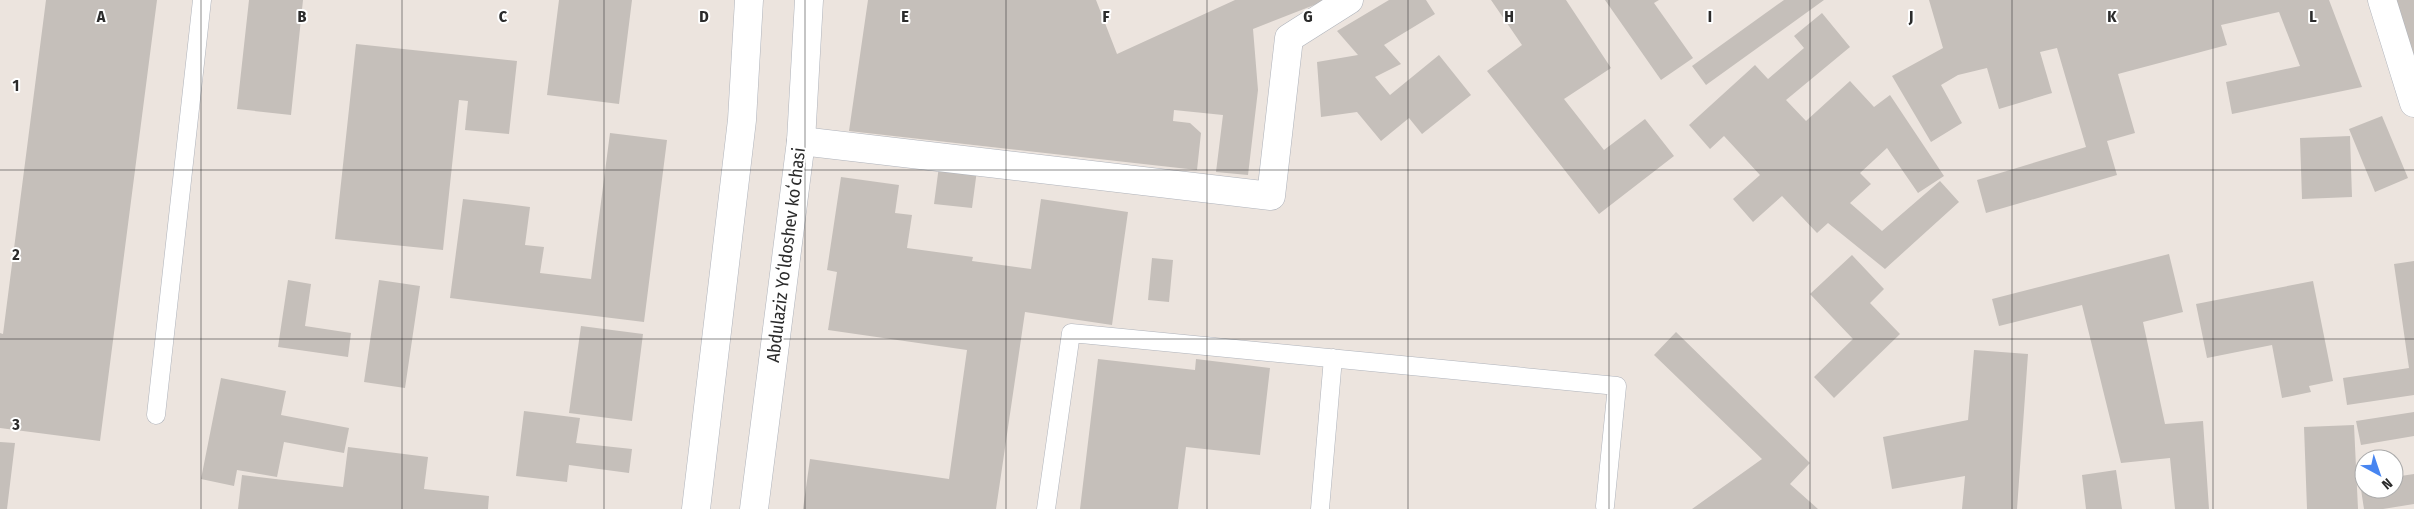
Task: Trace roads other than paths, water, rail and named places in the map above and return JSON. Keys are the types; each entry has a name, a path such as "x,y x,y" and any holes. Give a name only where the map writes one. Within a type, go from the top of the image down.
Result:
{"main road":[{"path":"696,509 742,120 749,0"},
{"name":"Abdulaziz Yoʻldoshev koʻchasi","path":"754,509 801,141 809,0"},
{"path":"801,141 1271,196 1289,38 1349,0"},
{"path":"2382,0 2414,103"}],"lane":[{"path":"156,415 202,0"},
{"path":"1046,509 1071,333 1618,386 1605,506"},
{"path":"1320,509 1333,358"}]}
